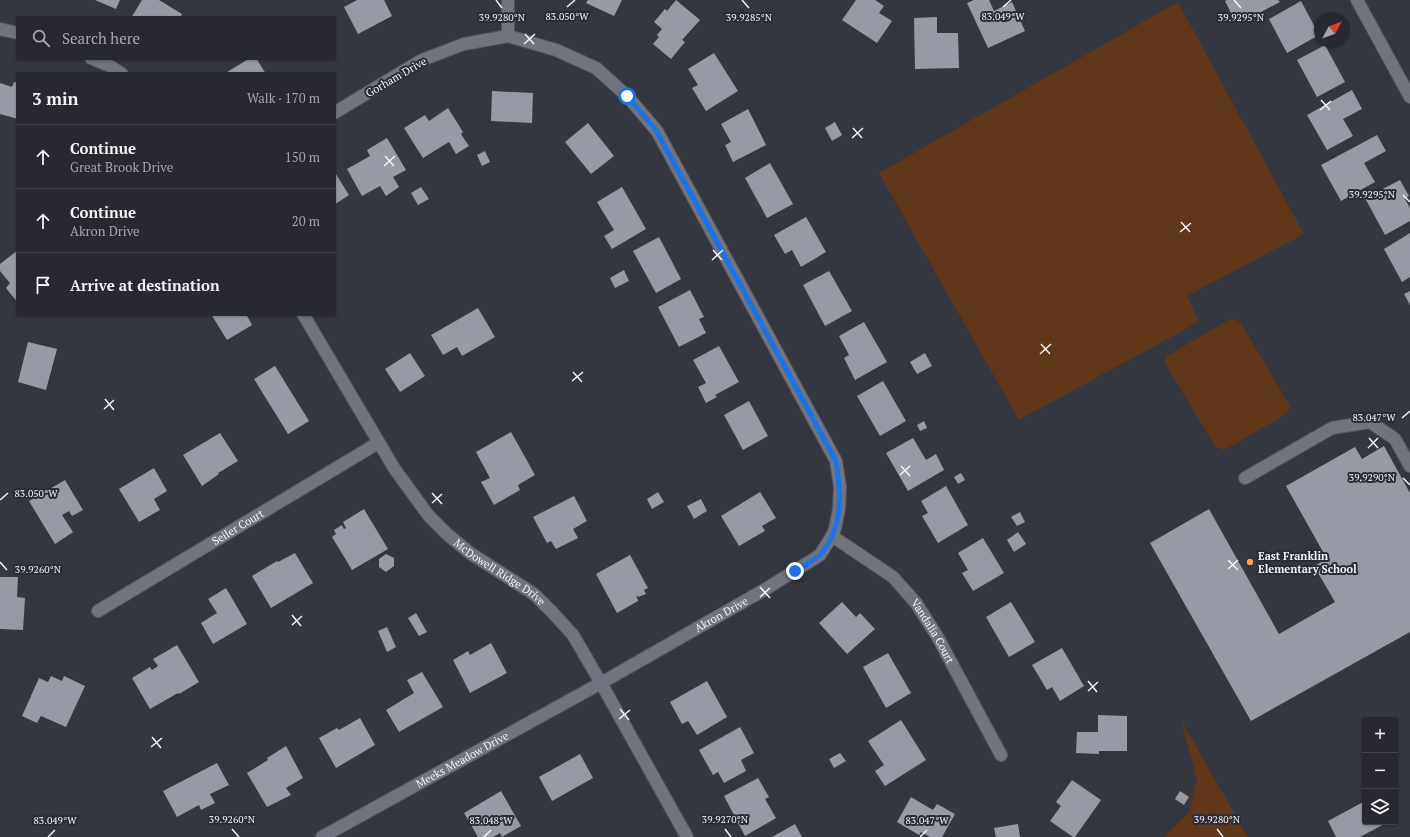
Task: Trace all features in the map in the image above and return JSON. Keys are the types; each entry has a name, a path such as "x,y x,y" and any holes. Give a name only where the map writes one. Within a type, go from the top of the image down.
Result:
{"street":[{"path":"508,0 508,36"},
{"path":"1357,0 1410,97"},
{"path":"0,29 16,33"},
{"name":"Gorham Drive","path":"336,112 422,60 464,44 508,36"},
{"name":"Akron Drive","path":"508,36 556,50 596,68 627,96 656,130 836,461 840,487 839,509 835,529 820,555 601,683"},
{"path":"96,60 110,66 119,72"},
{"name":"McDowell Ridge Drive","path":"304,316 394,468 428,515 448,535 470,553 534,594 573,635 687,837"},
{"path":"1245,478 1332,428 1370,422 1395,439 1410,466"},
{"name":"Seiler Court","path":"98,611 378,442"},
{"name":"Vandalia Court","path":"832,536 893,577 916,603 937,636 1001,755"},
{"name":"Meeks Meadow Drive","path":"322,837 601,683"}],"shaded area":[{"path":"1178,2 1304,234 1187,296 1199,322 1019,420 879,173"},
{"path":"1232,318 1241,323 1290,406 1287,414 1224,450 1215,446 1165,363 1167,356"},
{"path":"1181,720 1248,837 1164,837 1190,811 1197,779"}],"building":[{"path":"95,0 120,0 116,9"},
{"path":"142,0 159,0 182,14 181,16 132,16"},
{"path":"357,0 384,0 392,16 358,34 344,7"},
{"path":"588,0 622,0 614,16 586,3"},
{"path":"676,0 700,20 682,40 685,42 671,59 653,44 659,37 657,35 662,29 654,22 665,9 667,11"},
{"path":"856,0 875,0 884,6 879,13 892,21 877,43 842,20"},
{"path":"974,0 989,0 994,11 1012,2 1025,31 988,48 967,3"},
{"path":"1278,0 1280,2 1253,16 1251,12 1235,21 1225,1"},
{"path":"1301,1 1314,26 1314,38 1287,53 1269,19"},
{"path":"937,17 937,33 958,33 959,68 915,69 914,18"},
{"path":"1319,48 1327,48 1345,82 1317,97 1297,60"},
{"path":"714,53 738,91 706,111 692,88 698,85 688,69"},
{"path":"247,60 257,60 265,72 227,72"},
{"path":"14,82 16,82 16,118 0,114 0,83 12,87"},
{"path":"1352,90 1362,109 1343,119 1353,136 1327,150 1307,115"},
{"path":"492,91 533,93 532,123 491,121"},
{"path":"448,108 463,132 461,134 469,146 456,154 449,142 423,158 404,128 425,115 429,121"},
{"path":"748,109 766,145 733,162 725,145 731,142 721,124"},
{"path":"835,122 842,135 832,141 825,128"},
{"path":"588,123 614,156 591,174 565,142"},
{"path":"1377,135 1386,151 1364,163 1375,182 1341,201 1321,165"},
{"path":"387,138 406,170 393,177 399,187 386,196 380,186 362,196 347,169 370,156 367,150"},
{"path":"485,151 490,162 482,166 477,155"},
{"path":"770,163 793,204 767,218 745,178"},
{"path":"336,174 349,195 336,204"},
{"path":"1400,180 1409,196 1405,199 1410,208 1410,221 1385,235 1365,198"},
{"path":"421,187 429,199 418,205 411,193"},
{"path":"622,187 646,229 612,249 604,236 614,230 597,202"},
{"path":"806,217 826,252 801,267 792,250 785,254 774,235"},
{"path":"1410,233 1410,277 1402,282 1384,249"},
{"path":"659,237 681,279 656,293 633,251"},
{"path":"16,252 16,300 6,288 10,283 0,271 0,264"},
{"path":"624,270 629,281 615,288 610,278"},
{"path":"829,271 852,311 825,326 803,285"},
{"path":"690,290 704,317 699,319 706,333 679,347 658,307"},
{"path":"1410,291 1410,305 1404,294"},
{"path":"478,308 495,337 462,356 457,347 443,355 431,335"},
{"path":"212,316 247,316 252,325 227,340"},
{"path":"864,322 887,362 855,380 844,358 849,355 839,336"},
{"path":"28,342 57,349 46,390 18,382"},
{"path":"719,346 739,382 715,395 717,397 706,403 698,387 706,383 693,360"},
{"path":"410,353 425,376 400,392 385,369"},
{"path":"925,353 932,366 917,374 910,362"},
{"path":"275,366 309,421 288,434 254,379"},
{"path":"883,381 906,421 880,436 857,396"},
{"path":"749,401 768,436 743,450 724,415"},
{"path":"924,421 927,428 920,431 917,425"},
{"path":"511,432 535,475 518,485 520,490 494,505 481,482 490,478 476,452"},
{"path":"220,433 238,461 218,473 219,474 202,486 183,455"},
{"path":"913,438 926,460 936,454 944,470 908,491 886,453"},
{"path":"1384,446 1410,493 1410,632 1251,721 1150,543 1209,509 1279,634 1335,602 1314,566 1327,559 1286,486 1355,447 1362,459"},
{"path":"154,468 167,491 154,499 160,510 139,522 119,489"},
{"path":"961,473 965,480 958,484 954,477"},
{"path":"65,480 83,510 72,516 69,511 62,515 73,532 55,544 29,501"},
{"path":"946,486 968,525 938,543 922,516 928,513 921,501"},
{"path":"658,492 664,502 652,509 647,499"},
{"path":"760,492 776,518 762,526 765,531 739,546 721,516"},
{"path":"574,496 587,521 573,529 578,538 556,549 551,541 547,543 533,517"},
{"path":"701,499 707,511 694,519 687,506"},
{"path":"364,509 388,549 352,570 332,537 336,534 334,530 342,525 344,529 346,528 343,522"},
{"path":"1020,512 1025,522 1017,526 1011,517"},
{"path":"1018,532 1026,544 1014,552 1007,540"},
{"path":"983,538 1004,573 973,591 962,573 968,570 958,553"},
{"path":"295,553 313,583 271,608 252,576 277,561 278,562"},
{"path":"386,554 394,558 394,566 386,572 379,567 379,559"},
{"path":"630,555 648,588 644,590 646,594 638,597 636,595 638,601 617,613 596,574"},
{"path":"0,577 18,577 17,597 25,598 23,630 0,629"},
{"path":"226,588 247,624 213,644 201,623 217,613 208,599"},
{"path":"842,602 856,617 860,613 875,629 847,654 819,623"},
{"path":"1011,602 1035,642 1009,657 986,617"},
{"path":"416,613 427,632 419,636 408,618"},
{"path":"387,627 396,647 387,652 378,631"},
{"path":"491,643 507,673 470,693 453,660 468,651 470,655"},
{"path":"177,645 199,682 150,709 132,678 150,667 152,670 158,666 153,659"},
{"path":"1062,648 1084,686 1060,701 1052,687 1047,690 1032,665"},
{"path":"888,653 911,693 886,708 863,667"},
{"path":"422,672 443,707 399,732 386,710 414,693 407,680"},
{"path":"51,676 62,681 64,676 85,686 66,727 41,716 37,723 22,716 39,678 48,682"},
{"path":"707,681 727,717 697,735 688,721 682,724 670,702"},
{"path":"1098,715 1127,716 1127,751 1099,751 1099,754 1076,753 1077,732 1098,732"},
{"path":"360,718 375,745 336,768 319,738 337,728 339,730"},
{"path":"901,720 926,760 885,786 875,771 884,765 868,741"},
{"path":"740,727 754,753 741,760 746,771 724,783 718,772 713,775 699,750"},
{"path":"286,746 303,778 286,788 291,795 267,807 247,773 268,760 267,758"},
{"path":"840,753 846,761 834,768 829,759"},
{"path":"580,754 593,778 552,801 539,777"},
{"path":"217,763 229,785 210,794 215,803 201,810 199,805 177,817 163,791"},
{"path":"758,778 769,797 765,799 776,818 745,836 724,796"},
{"path":"1072,780 1101,800 1075,837 1050,821 1061,806 1056,802"},
{"path":"501,791 521,826 502,837 500,833 493,837 478,837 464,813"},
{"path":"1180,791 1189,797 1184,805 1175,799"},
{"path":"911,797 933,810 937,804 955,814 942,837 930,837 921,832 919,835 897,822"},
{"path":"1362,803 1362,825 1382,825 1360,837 1336,837 1328,821"},
{"path":"795,824 802,837 772,837 781,832"},
{"path":"1018,824 1020,837 996,837 994,828"}],"place":[{"name":"East Franklin Elementary School","path":"1250,562"}],"route":[{"path":"627,96 656,130 836,461 840,487 839,509 835,529 820,555 795,571"}]}
